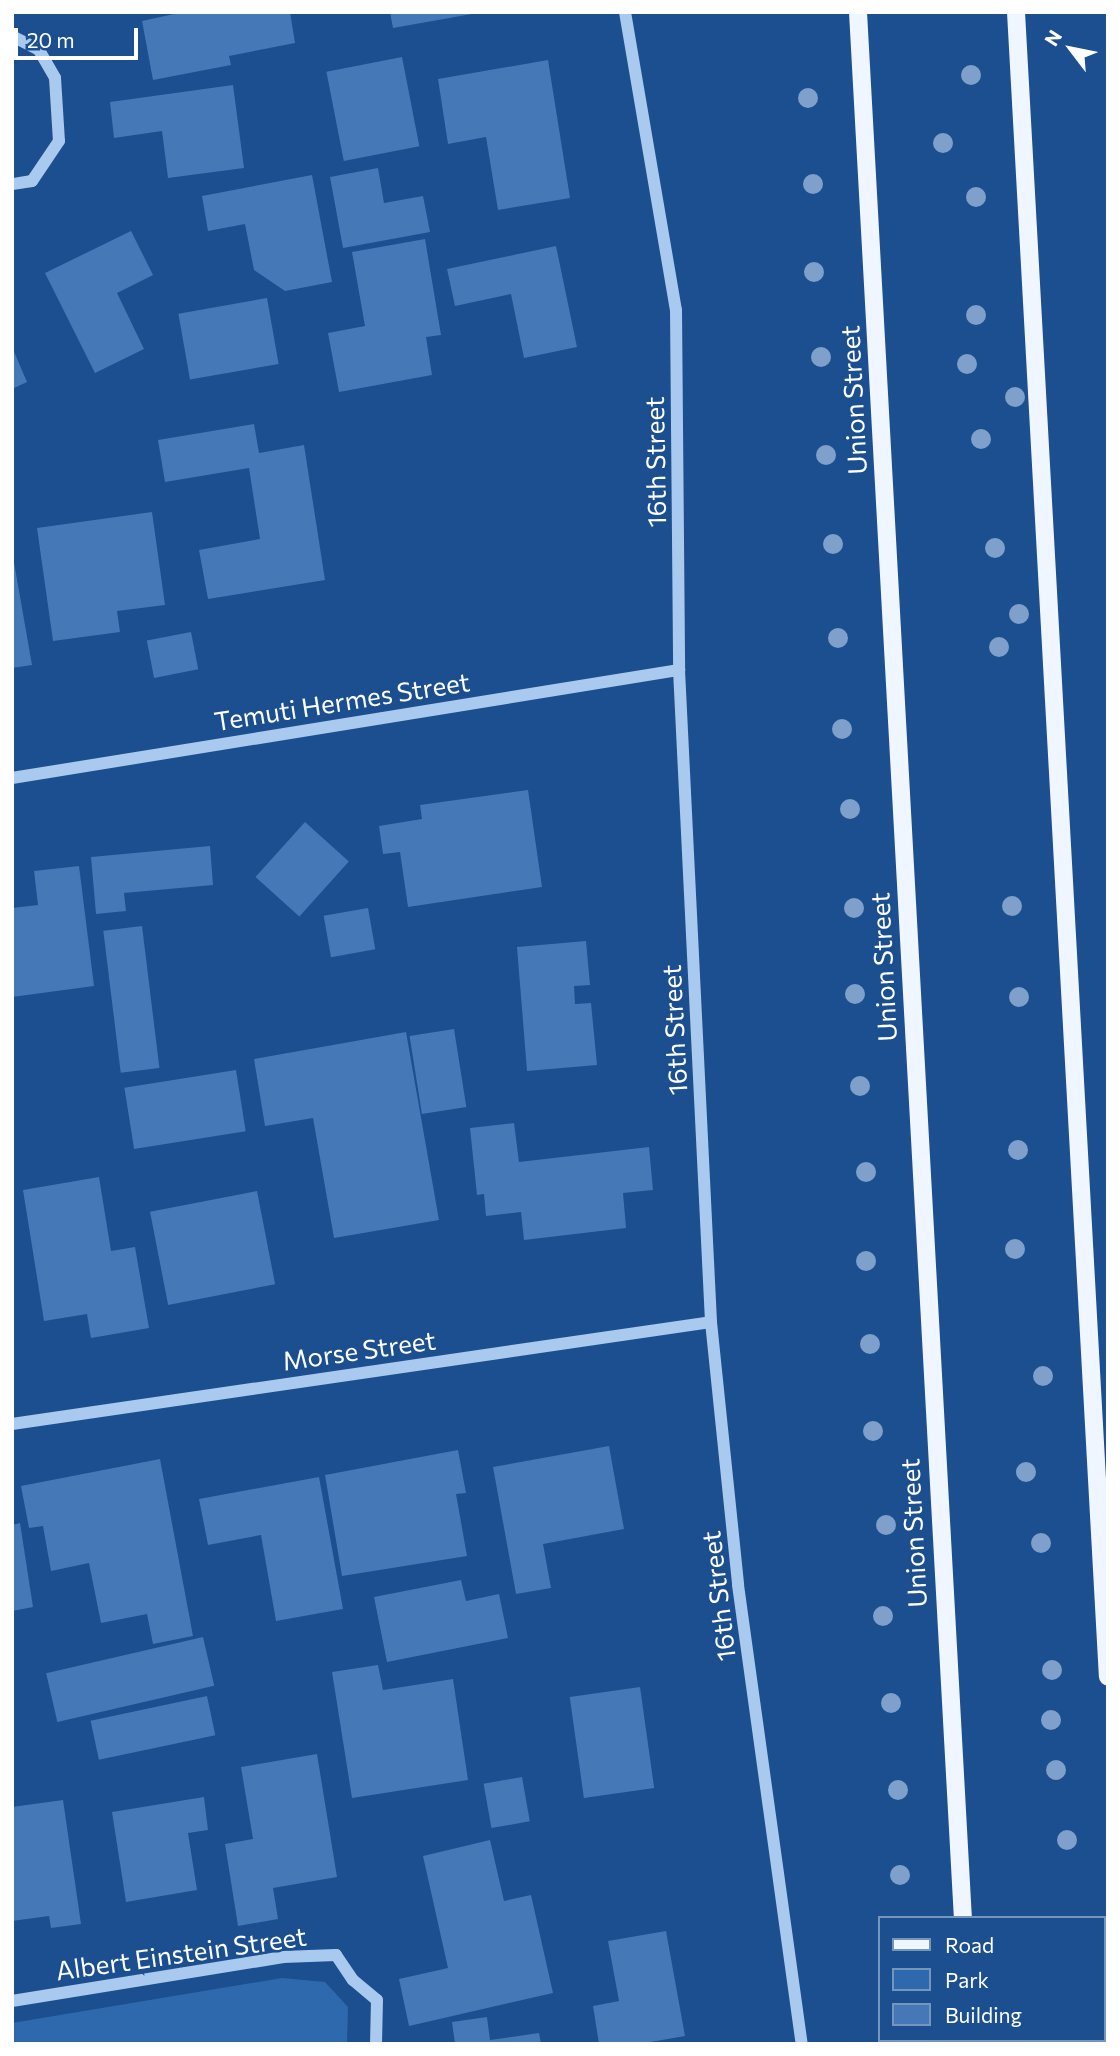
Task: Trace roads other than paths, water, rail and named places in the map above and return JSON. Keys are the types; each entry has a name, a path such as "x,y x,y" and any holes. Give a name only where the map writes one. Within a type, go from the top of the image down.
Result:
{"main road":[{"name":"Union Street","path":"859,12 963,1916"},
{"path":"1016,12 1108,1676"}],"street":[{"name":"16th Street","path":"625,12 676,310 679,670 712,1322 738,1584 802,2044"},
{"path":"12,36 39,50 55,78 59,141 32,181 12,184"},
{"name":"Temuti Hermes Street","path":"12,778 679,670"},
{"name":"Morse Street","path":"12,1424 712,1322"},
{"name":"Albert Einstein Street","path":"12,2001 283,1957 336,1955 353,1980 377,2000 376,2044"}]}
